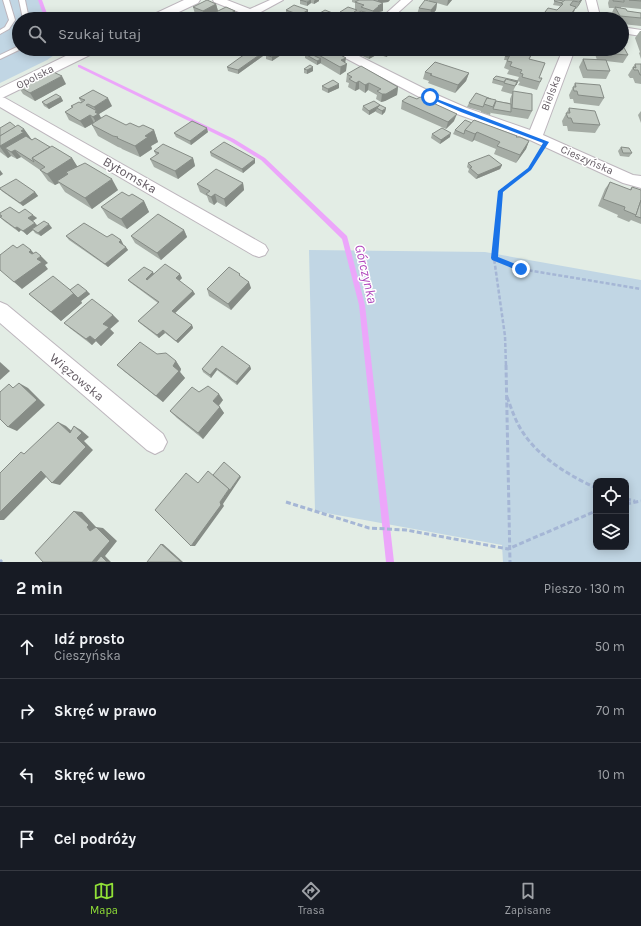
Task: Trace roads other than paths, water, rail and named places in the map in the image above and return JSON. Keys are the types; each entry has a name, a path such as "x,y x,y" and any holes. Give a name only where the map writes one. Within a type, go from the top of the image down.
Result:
{"street":[{"path":"169,12 194,0"},
{"path":"218,0 246,12"},
{"path":"255,12 278,0"},
{"path":"393,12 407,0"},
{"path":"591,0 594,12"},
{"path":"629,31 641,32"},
{"name":"Opolska","path":"0,94 77,56"},
{"name":"Cieszyńska","path":"353,56 430,97 462,111 541,140 641,182"},
{"name":"Bielska","path":"541,140 545,109 566,56"},
{"name":"Bytomska","path":"0,101 259,250"},
{"name":"Więzowska","path":"0,311 155,442"}],"lane":[{"path":"0,32 7,28 12,20 6,0"},
{"path":"22,0 25,12"},
{"path":"0,8 8,7"},
{"path":"0,57 12,51"}],"waterway":[{"name":"Górczynka","path":"40,0 44,12"},
{"name":"Górczynka","path":"79,66 232,140 263,159 345,238 362,305 390,562"}]}
